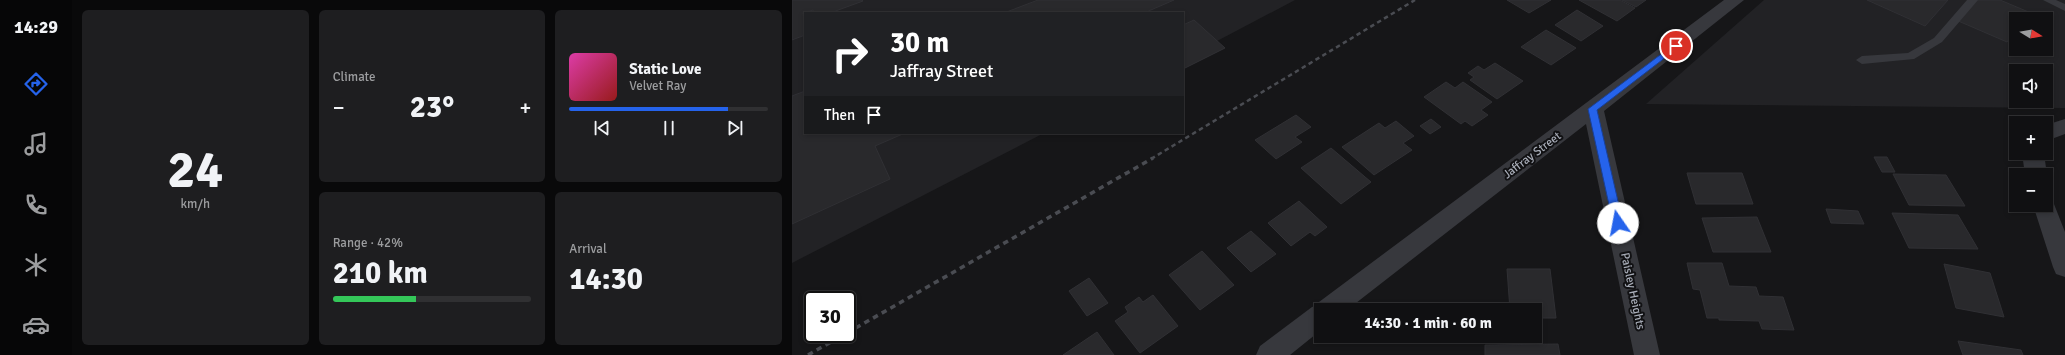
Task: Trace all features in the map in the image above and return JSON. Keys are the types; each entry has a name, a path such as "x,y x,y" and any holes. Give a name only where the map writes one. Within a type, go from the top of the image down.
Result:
{"street":[{"name":"Jaffray Street","path":"1337,303 1735,0"},
{"name":"Paisley Heights","path":"1593,109 1647,355"},
{"path":"2053,130 2065,126"},
{"path":"2046,212 2065,267"},
{"path":"1269,355 1314,320"}],"lane":[{"path":"1862,60 1910,56 1938,40 1973,0"},
{"path":"2048,0 2065,8"}],"shaded area":[{"path":"792,0 1295,0 1184,58 1184,12 804,12 804,134 1042,134 792,263"},
{"path":"1764,0 2065,0 2065,108 2053,108 2053,64 2009,64 2009,107 1646,104"}],"building":[{"path":"792,0 863,1 833,12 814,12 813,10 804,12 804,35 792,40"},
{"path":"1038,0 1174,0 1146,12 1007,12"},
{"path":"1507,0 1551,0 1529,13"},
{"path":"1579,0 1620,0 1635,8 1617,21"},
{"path":"1622,0 1646,0 1636,7"},
{"path":"1867,0 1948,0 1925,26"},
{"path":"1975,0 2000,0 2029,12 2009,12 2009,40 2007,42 1956,20"},
{"path":"1577,10 1603,26 1581,41 1555,25"},
{"path":"1194,20 1225,48 1184,68 1184,25"},
{"path":"1546,30 1576,48 1551,65 1521,47"},
{"path":"1495,63 1523,81 1497,99 1470,80 1474,77 1468,73 1478,66 1484,70"},
{"path":"1446,82 1455,88 1463,82 1492,102 1481,110 1488,115 1472,126 1465,121 1461,124 1424,97"},
{"path":"804,91 804,134 903,134 875,146 890,179 792,224 792,96"},
{"path":"1296,115 1311,127 1295,137 1302,142 1276,159 1255,140"},
{"path":"1431,119 1441,127 1430,134 1420,126"},
{"path":"1396,121 1414,136 1403,143 1412,150 1374,175 1342,147 1379,123 1385,128"},
{"path":"1331,148 1371,182 1341,204 1301,168"},
{"path":"1874,157 1887,157 1895,172 1882,172"},
{"path":"1687,173 1742,173 1753,204 1696,204"},
{"path":"1893,174 1946,175 1965,206 1909,205"},
{"path":"1299,201 1327,227 1315,236 1310,232 1291,246 1268,223"},
{"path":"1826,209 1858,211 1864,224 1831,223"},
{"path":"1892,213 1958,215 1978,249 1909,248"},
{"path":"1757,217 1771,252 1713,252 1702,218"},
{"path":"1251,231 1276,254 1251,272 1227,248"},
{"path":"1202,251 1234,285 1200,310 1169,275"},
{"path":"1687,263 1722,263 1729,286 1756,287 1759,296 1783,297 1794,330 1762,329 1759,321 1719,320 1719,318 1707,318 1700,290 1693,289"},
{"path":"1944,264 1990,273 2004,317 1956,308"},
{"path":"1507,269 1550,269 1556,318 1542,318 1542,303 1509,303"},
{"path":"1089,278 1108,303 1087,316 1069,291"},
{"path":"1153,295 1178,326 1140,353 1115,321 1128,312 1125,307 1139,297 1143,302"},
{"path":"1097,332 1114,355 1063,355"},
{"path":"1958,341 2021,350 2023,355 1963,355"},
{"path":"1558,344 1560,355 1485,355 1485,345"}],"railway":[{"path":"1151,159 1415,0"},
{"path":"856,328 1153,158"},
{"path":"808,355 829,343"}],"route":[{"path":"1618,223 1593,109 1676,46"}]}
